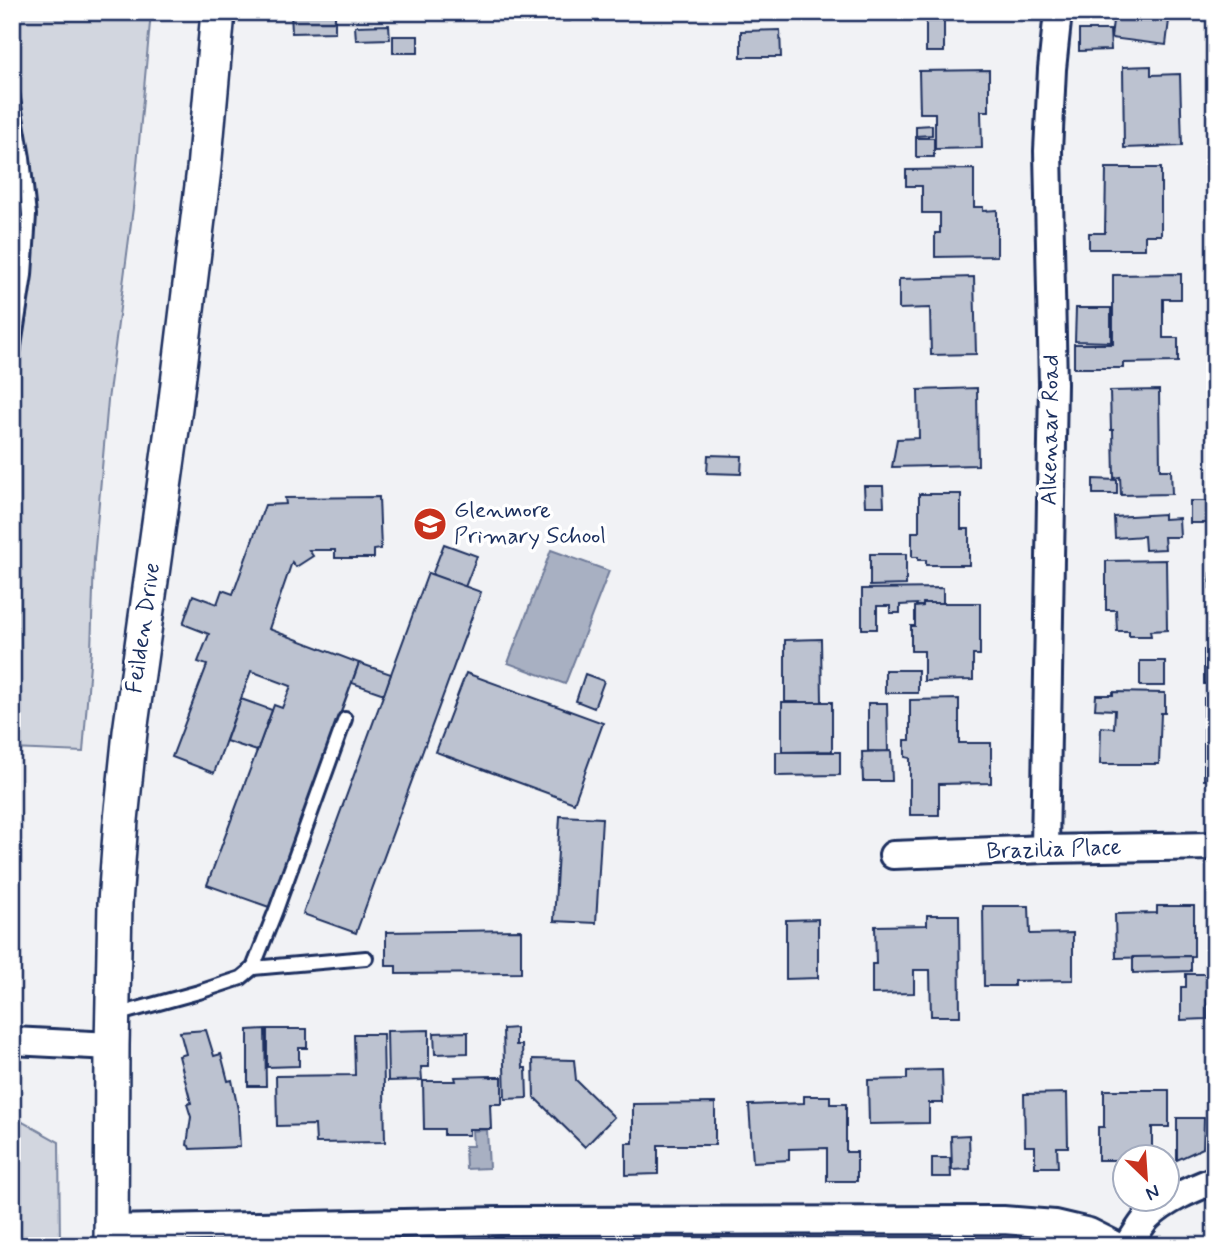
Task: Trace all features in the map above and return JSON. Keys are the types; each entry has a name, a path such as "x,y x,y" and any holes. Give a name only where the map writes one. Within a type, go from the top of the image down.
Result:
{"street":[{"name":"Feilden Drive","path":"111,1237 115,903 121,820 130,732 177,394 204,169 218,12"},
{"name":"Alkenaar Road","path":"1045,849 1053,384 1048,151 1058,12"},
{"name":"Brazilia Place","path":"893,855 1215,846"},
{"path":"12,1041 113,1030"},
{"path":"1128,1246 1147,1218 1170,1201 1215,1180"},
{"path":"111,1237 503,1234 1003,1220 1055,1224 1089,1232 1117,1246"}],"lane":[{"path":"12,93 29,215 12,359"},
{"path":"113,1030 199,992 241,978 253,968 345,719"},
{"path":"253,968 366,958"}],"shaded area":[{"path":"12,12 151,12 133,208 108,400 94,559 91,651 83,752 12,749"},
{"path":"12,1116 59,1142 60,1246 12,1246"}],"water":[{"path":"551,550 609,571 565,684 508,663"},
{"path":"487,1130 489,1168 466,1169 465,1146 473,1146 472,1131"}],"building":[{"path":"291,12 339,12 335,13 335,32 292,33"},
{"path":"537,12 570,12 570,21 537,21"},
{"path":"1114,12 1170,12 1166,45 1111,38"},
{"path":"926,18 944,18 944,52 926,52"},
{"path":"389,25 390,39 356,40 355,26"},
{"path":"780,30 781,57 741,57 741,31"},
{"path":"1079,30 1110,30 1111,50 1079,51"},
{"path":"393,36 418,36 418,53 393,53"},
{"path":"1151,66 1151,75 1180,74 1182,146 1124,148 1123,67"},
{"path":"989,70 989,111 981,111 982,148 935,149 935,113 920,113 919,71"},
{"path":"932,125 932,135 916,136 916,126"},
{"path":"916,138 934,138 934,157 916,157"},
{"path":"1106,168 1161,168 1161,235 1145,235 1145,249 1089,249 1089,233 1105,233"},
{"path":"974,169 974,207 983,207 983,211 997,210 997,256 935,257 935,233 940,233 940,213 922,213 922,186 906,186 906,170"},
{"path":"1181,274 1181,299 1163,299 1163,338 1178,338 1178,362 1123,363 1123,368 1074,368 1074,344 1113,344 1113,275"},
{"path":"974,277 976,354 931,355 930,308 899,309 899,279"},
{"path":"1076,308 1111,308 1111,342 1075,341"},
{"path":"977,388 978,465 892,467 897,439 919,438 918,390"},
{"path":"1159,390 1160,470 1171,470 1172,494 1121,495 1120,477 1114,478 1110,391"},
{"path":"708,455 742,456 741,474 707,473"},
{"path":"1093,479 1117,480 1117,494 1093,494"},
{"path":"864,486 883,486 884,506 865,506"},
{"path":"919,494 961,494 961,529 969,529 969,565 926,565 926,560 912,557 912,532 919,532"},
{"path":"379,497 381,549 374,550 374,558 335,558 335,550 309,550 313,556 296,567 292,562 269,629 359,663 269,907 207,885 274,705 282,708 291,686 251,671 214,773 172,757 207,665 198,662 209,634 183,624 193,595 217,604 222,590 233,594 265,505 286,504 285,498"},
{"path":"1190,501 1215,501 1215,523 1190,523"},
{"path":"1164,514 1164,519 1179,518 1180,537 1164,537 1165,549 1145,550 1144,536 1115,538 1114,517"},
{"path":"444,544 477,556 465,587 432,575"},
{"path":"1213,551 1215,597 1213,588 1210,588"},
{"path":"870,554 906,554 906,585 870,586"},
{"path":"1166,560 1167,630 1150,631 1151,636 1129,636 1129,631 1117,631 1116,610 1106,610 1106,561"},
{"path":"428,573 481,592 356,933 303,914"},
{"path":"943,588 943,603 900,605 900,613 890,613 890,606 877,606 877,629 862,629 862,589"},
{"path":"923,603 980,603 980,655 973,655 973,680 924,681 924,651 911,651 911,626 915,626 915,607 923,606"},
{"path":"821,639 822,702 785,702 785,640"},
{"path":"1204,650 1215,650 1215,684 1204,684"},
{"path":"1140,661 1165,661 1165,686 1140,686"},
{"path":"359,663 391,674 384,694 352,683"},
{"path":"885,670 918,670 918,693 885,693"},
{"path":"466,673 603,723 574,803 436,752"},
{"path":"585,674 604,681 594,708 576,701"},
{"path":"1113,692 1165,693 1165,713 1161,713 1159,764 1100,764 1101,727 1114,728 1115,710 1095,709 1096,695 1113,695"},
{"path":"1204,698 1215,698 1215,780 1204,780"},
{"path":"241,699 272,710 257,751 226,741"},
{"path":"959,699 959,743 991,743 991,783 939,784 939,815 910,815 910,758 905,757 905,740 910,740 910,700"},
{"path":"782,702 832,702 832,751 782,752"},
{"path":"868,703 887,703 888,752 868,751"},
{"path":"891,751 892,781 863,781 862,752"},
{"path":"776,752 840,752 840,775 776,776"},
{"path":"560,816 602,818 596,923 554,921"},
{"path":"983,906 1029,906 1030,934 1073,933 1073,980 1014,981 1014,986 984,986"},
{"path":"1157,906 1194,906 1194,956 1116,958 1115,914 1157,913"},
{"path":"927,915 959,915 960,1016 931,1016 930,970 914,970 914,993 872,994 872,964 876,964 875,926 927,925"},
{"path":"818,919 818,978 786,979 786,920"},
{"path":"521,930 521,973 396,974 396,966 386,966 386,932"},
{"path":"1191,956 1191,971 1133,973 1133,957"},
{"path":"1186,974 1207,974 1207,1019 1181,1020 1181,987 1186,987"},
{"path":"516,1028 516,1045 522,1045 523,1068 526,1068 527,1098 505,1099 503,1029"},
{"path":"265,1029 266,1086 248,1086 248,1030"},
{"path":"267,1029 307,1029 307,1048 299,1048 299,1066 267,1067"},
{"path":"206,1030 214,1056 221,1054 228,1081 232,1080 238,1110 240,1147 190,1149 187,1145 191,1117 187,1104 191,1103 179,1056 186,1054 180,1032"},
{"path":"429,1030 429,1067 421,1067 422,1080 388,1081 387,1031"},
{"path":"468,1032 468,1053 435,1054 434,1033"},
{"path":"354,1034 383,1034 385,1142 316,1143 315,1125 277,1126 276,1076 355,1075"},
{"path":"533,1059 574,1060 576,1080 614,1117 585,1147 534,1097"},
{"path":"942,1070 943,1103 929,1103 929,1123 869,1124 868,1080 907,1079 907,1071"},
{"path":"455,1077 502,1077 502,1104 490,1104 491,1129 469,1129 469,1135 444,1135 444,1129 424,1129 423,1081 456,1081"},
{"path":"1104,1090 1169,1090 1169,1127 1152,1127 1152,1142 1112,1142 1112,1160 1098,1160 1098,1127 1104,1127"},
{"path":"1067,1093 1068,1147 1057,1147 1058,1167 1035,1167 1035,1146 1025,1146 1024,1094"},
{"path":"804,1096 830,1096 830,1104 846,1104 846,1152 857,1152 857,1181 827,1181 827,1148 789,1149 789,1160 753,1162 749,1105 804,1103"},
{"path":"715,1103 715,1145 658,1145 658,1174 626,1175 626,1143 633,1143 633,1104"},
{"path":"1177,1118 1204,1118 1203,1148 1182,1158 1182,1142 1177,1142"},
{"path":"969,1135 970,1169 952,1170 951,1136"},
{"path":"932,1158 950,1158 951,1177 932,1177"}],"place":[{"name":"Glenmore Primary School","path":"430,524"}]}
